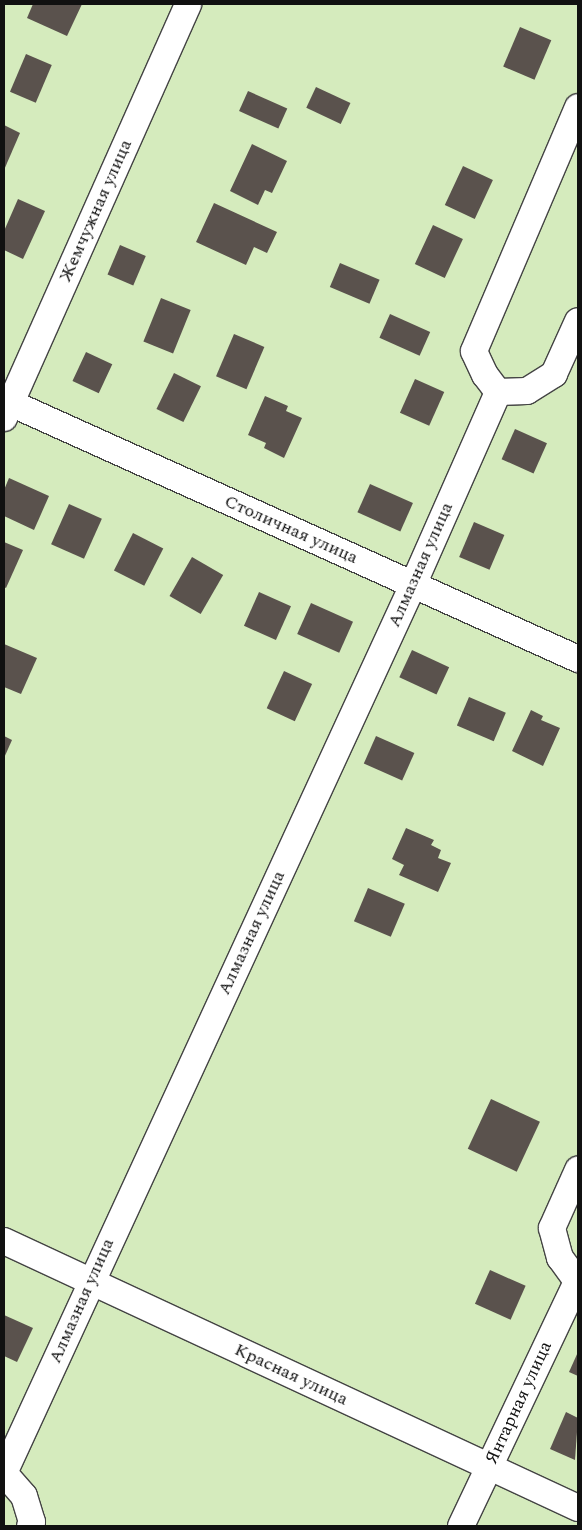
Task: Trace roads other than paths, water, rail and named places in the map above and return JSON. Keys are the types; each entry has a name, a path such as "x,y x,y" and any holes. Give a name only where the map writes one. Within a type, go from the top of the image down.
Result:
{"street":[{"name":"Жемчужная улица","path":"6,407 188,4"},
{"path":"578,108 474,351 484,375 498,392 527,391 554,374 578,321"},
{"name":"Алмазная улица","path":"30,1526 32,1522 24,1496 4,1474 91,1280 413,585 498,392"},
{"name":"Столичная улица","path":"6,407 578,659"},
{"name":"Янтарная улица","path":"461,1526 578,1280 560,1258 552,1228 578,1170"},
{"name":"Красная улица","path":"4,1241 91,1280 488,1468 578,1508"}]}
